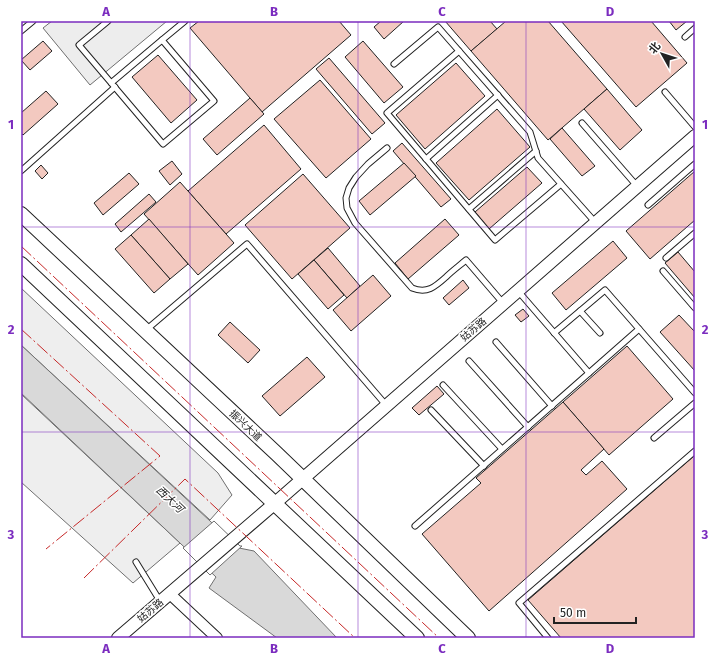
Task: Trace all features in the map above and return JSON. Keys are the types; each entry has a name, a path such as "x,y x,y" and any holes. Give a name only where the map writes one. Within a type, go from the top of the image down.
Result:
{"main road":[{"name":"振兴大道","path":"21,214 468,638"},
{"path":"21,264 417,638"}],"street":[{"name":"姑苏路","path":"118,638 274,504 695,136"},
{"path":"165,598 217,638"}],"lane":[{"path":"21,31 33,21"},
{"path":"108,21 79,45 163,144 214,101 162,40"},
{"path":"21,171 162,40 185,21"},
{"path":"394,64 438,27 530,132 538,158 595,222"},
{"path":"684,37 695,28"},
{"path":"459,50 387,113 495,240 561,184"},
{"path":"665,92 695,127"},
{"path":"426,159 498,95"},
{"path":"582,123 637,186"},
{"path":"387,148 368,164 356,177 349,188 346,198 347,208 355,223 412,288 419,291 434,287 466,260 503,303"},
{"path":"469,209 536,151"},
{"path":"648,205 695,164"},
{"path":"666,258 695,233"},
{"path":"145,331 247,244 386,406"},
{"path":"663,271 695,308"},
{"path":"518,290 589,373"},
{"path":"554,333 605,290 695,393"},
{"path":"580,311 600,333"},
{"path":"415,526 639,329"},
{"path":"496,342 552,406"},
{"path":"469,361 528,427"},
{"path":"443,385 502,449"},
{"path":"654,438 695,403"},
{"path":"430,410 484,466"},
{"path":"548,638 519,603 695,451"},
{"path":"136,562 165,598"}],"shaded area":[{"path":"52,21 167,21 90,85 43,28"},
{"path":"21,288 218,473 232,495 210,520 21,345"},
{"path":"21,394 180,543 133,583 21,482"}],"water":[{"name":"西大河","path":"21,345 239,548 254,551 337,638 277,638 209,588 216,577 21,393"}],"pier":[{"path":"214,521 240,546 242,546 210,575 183,548"}],"building":[{"path":"199,21 339,21 351,35 262,112 190,28"},
{"path":"381,21 404,21 384,39 374,27"},
{"path":"445,21 490,21 497,29 471,51"},
{"path":"506,21 548,21 607,89 548,140 471,51"},
{"path":"561,21 651,21 687,63 636,107"},
{"path":"669,21 687,21 676,30"},
{"path":"43,41 52,51 30,70 21,60"},
{"path":"363,41 403,87 384,103 345,57"},
{"path":"158,55 197,100 171,123 132,77"},
{"path":"329,58 385,123 372,134 316,69"},
{"path":"456,63 485,96 425,149 396,115"},
{"path":"320,80 371,139 326,178 274,119"},
{"path":"607,89 642,130 620,150 584,109"},
{"path":"46,91 58,104 23,135 21,133 21,113"},
{"path":"250,98 264,114 217,155 203,139"},
{"path":"497,109 530,147 469,200 436,163"},
{"path":"264,125 301,169 226,234 188,191"},
{"path":"562,128 595,166 582,176 550,139"},
{"path":"402,143 451,199 441,207 393,151"},
{"path":"172,161 182,174 170,185 159,171"},
{"path":"404,163 416,176 370,215 359,201"},
{"path":"41,165 48,173 42,179 35,171"},
{"path":"527,167 542,183 489,229 475,212"},
{"path":"695,171 695,220 650,259 626,231"},
{"path":"129,173 139,184 103,215 94,203"},
{"path":"303,174 350,228 292,279 245,225"},
{"path":"180,182 234,243 198,275 144,214"},
{"path":"149,194 156,202 121,232 115,224"},
{"path":"149,219 188,264 170,279 131,235"},
{"path":"445,219 459,235 408,279 395,263"},
{"path":"131,235 170,279 154,293 115,249"},
{"path":"613,241 627,258 566,310 552,293"},
{"path":"328,248 360,286 347,298 314,260"},
{"path":"678,252 695,272 695,298 665,263"},
{"path":"314,260 344,295 328,309 298,274"},
{"path":"373,275 391,296 351,331 333,310"},
{"path":"463,280 469,288 449,305 443,298"},
{"path":"523,309 529,316 521,322 515,315"},
{"path":"679,315 695,332 695,371 660,332"},
{"path":"230,322 260,350 248,363 218,335"},
{"path":"627,346 673,399 609,455 563,402"},
{"path":"307,357 325,377 280,416 262,396"},
{"path":"437,386 444,394 419,415 412,408"},
{"path":"563,402 604,449 581,470 586,475 602,461 627,489 489,611 422,534 481,483 476,478"},
{"path":"695,455 695,638 561,638 528,600"}],"power":[{"path":"21,246 439,638"},
{"path":"21,329 160,456 46,549"},
{"path":"84,578 185,479 355,638"}]}
